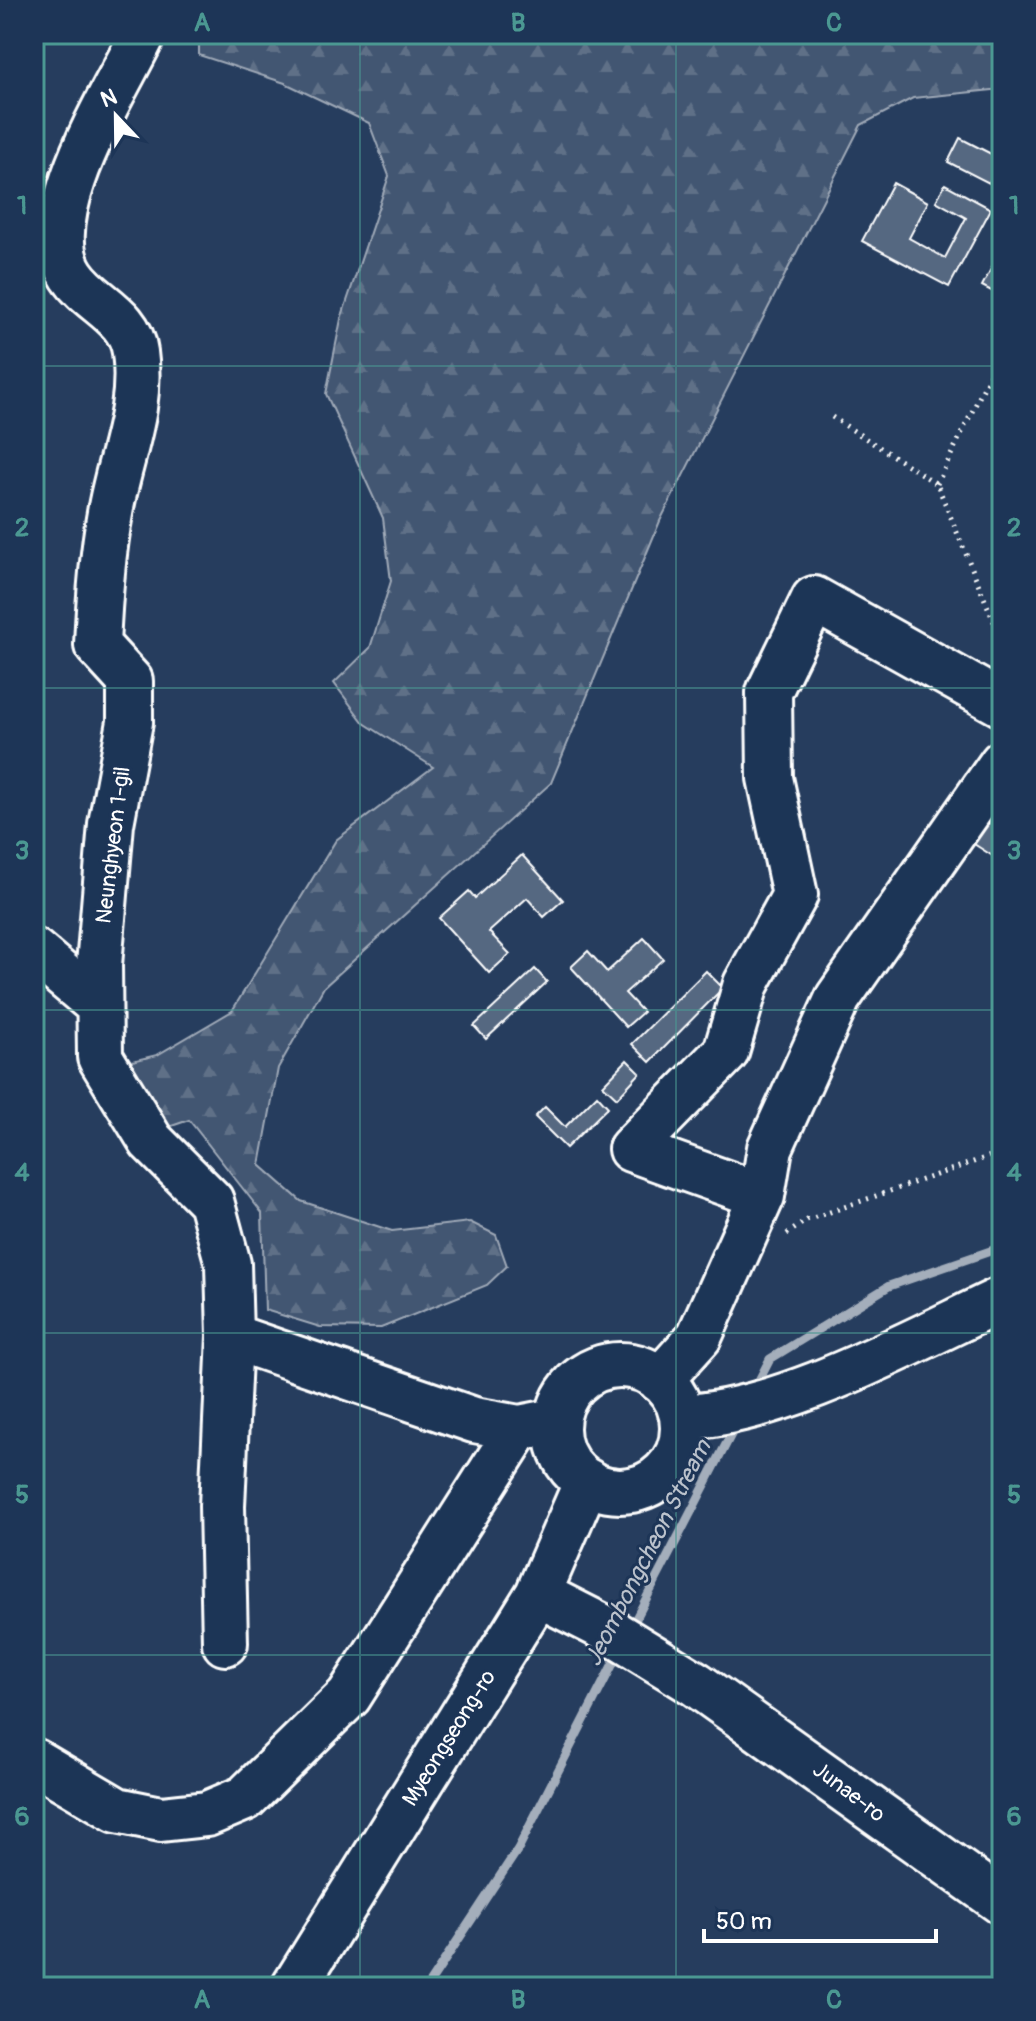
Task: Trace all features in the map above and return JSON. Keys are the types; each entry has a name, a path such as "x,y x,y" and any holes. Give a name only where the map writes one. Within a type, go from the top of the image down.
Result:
{"street":[{"name":"Neunghyeon 1-gil","path":"143,34 72,178 61,245 71,273 89,294 120,316 135,351 133,428 110,510 97,645 130,681 130,722 111,824 98,1005 100,1057 151,1141 211,1201 228,1264 230,1336 222,1506 225,1643"},
{"path":"749,1192 631,1149 726,1052 746,984 795,895 770,778 769,692 814,599 1002,704"},
{"path":"665,1376 699,1337 749,1192 838,998 1002,763"},
{"path":"34,951 98,1005"},
{"path":"230,1336 474,1420 537,1424 564,1459 587,1481 615,1492 636,1490 655,1481 670,1467 697,1417 831,1379 1002,1299"},
{"path":"34,1761 117,1810 161,1819 207,1814 245,1798 349,1696 537,1424 564,1399 576,1382 594,1371 614,1365 635,1367 665,1376"},
{"path":"665,1376 670,1389 697,1417"},
{"name":"Myeongseong-ro","path":"294,1987 538,1594 587,1481"},
{"name":"Junae-ro","path":"538,1594 603,1627 696,1684 1002,1902"}],"path":[{"path":"937,484 1002,350"},
{"path":"832,417 937,484 1002,641"},
{"path":"784,1236 807,1220 1002,1152"}],"green space":[{"path":"199,34 248,34 266,44 283,34 1002,34 1002,89 913,98 861,125 660,521 551,783 324,987 278,1068 260,1165 301,1201 392,1231 470,1222 496,1235 507,1266 487,1285 381,1328 320,1327 265,1310 262,1213 189,1120 157,1131 120,1064 157,1055 232,1011 336,840 433,767 364,723 334,683 370,648 391,581 383,518 326,394 341,319 389,176 369,123 285,83 199,55"}],"building":[{"path":"960,138 1001,159 989,183 948,162"},
{"path":"893,183 928,202 909,238 945,258 966,218 936,201 945,184 991,209 949,287 862,241"},
{"path":"1002,248 1002,290 999,295 982,286"},
{"path":"1002,800 1002,862 974,844"},
{"path":"522,855 563,900 544,917 527,898 489,932 510,954 489,973 439,918 469,891 475,898"},
{"path":"644,938 663,959 625,993 643,1012 626,1027 571,967 588,951 607,972"},
{"path":"535,969 547,982 486,1039 474,1026"},
{"path":"706,971 723,988 650,1062 632,1044"},
{"path":"627,1060 640,1073 617,1098 603,1085"},
{"path":"597,1095 608,1107 566,1148 535,1117 545,1107 565,1127"}],"waterway":[{"name":"Jeombongcheon Stream","path":"753,1392 770,1359 889,1286 1002,1247"},
{"name":"Jeombongcheon Stream","path":"630,1630 737,1423"},
{"name":"Jeombongcheon Stream","path":"427,1987 518,1849 620,1650"}]}
